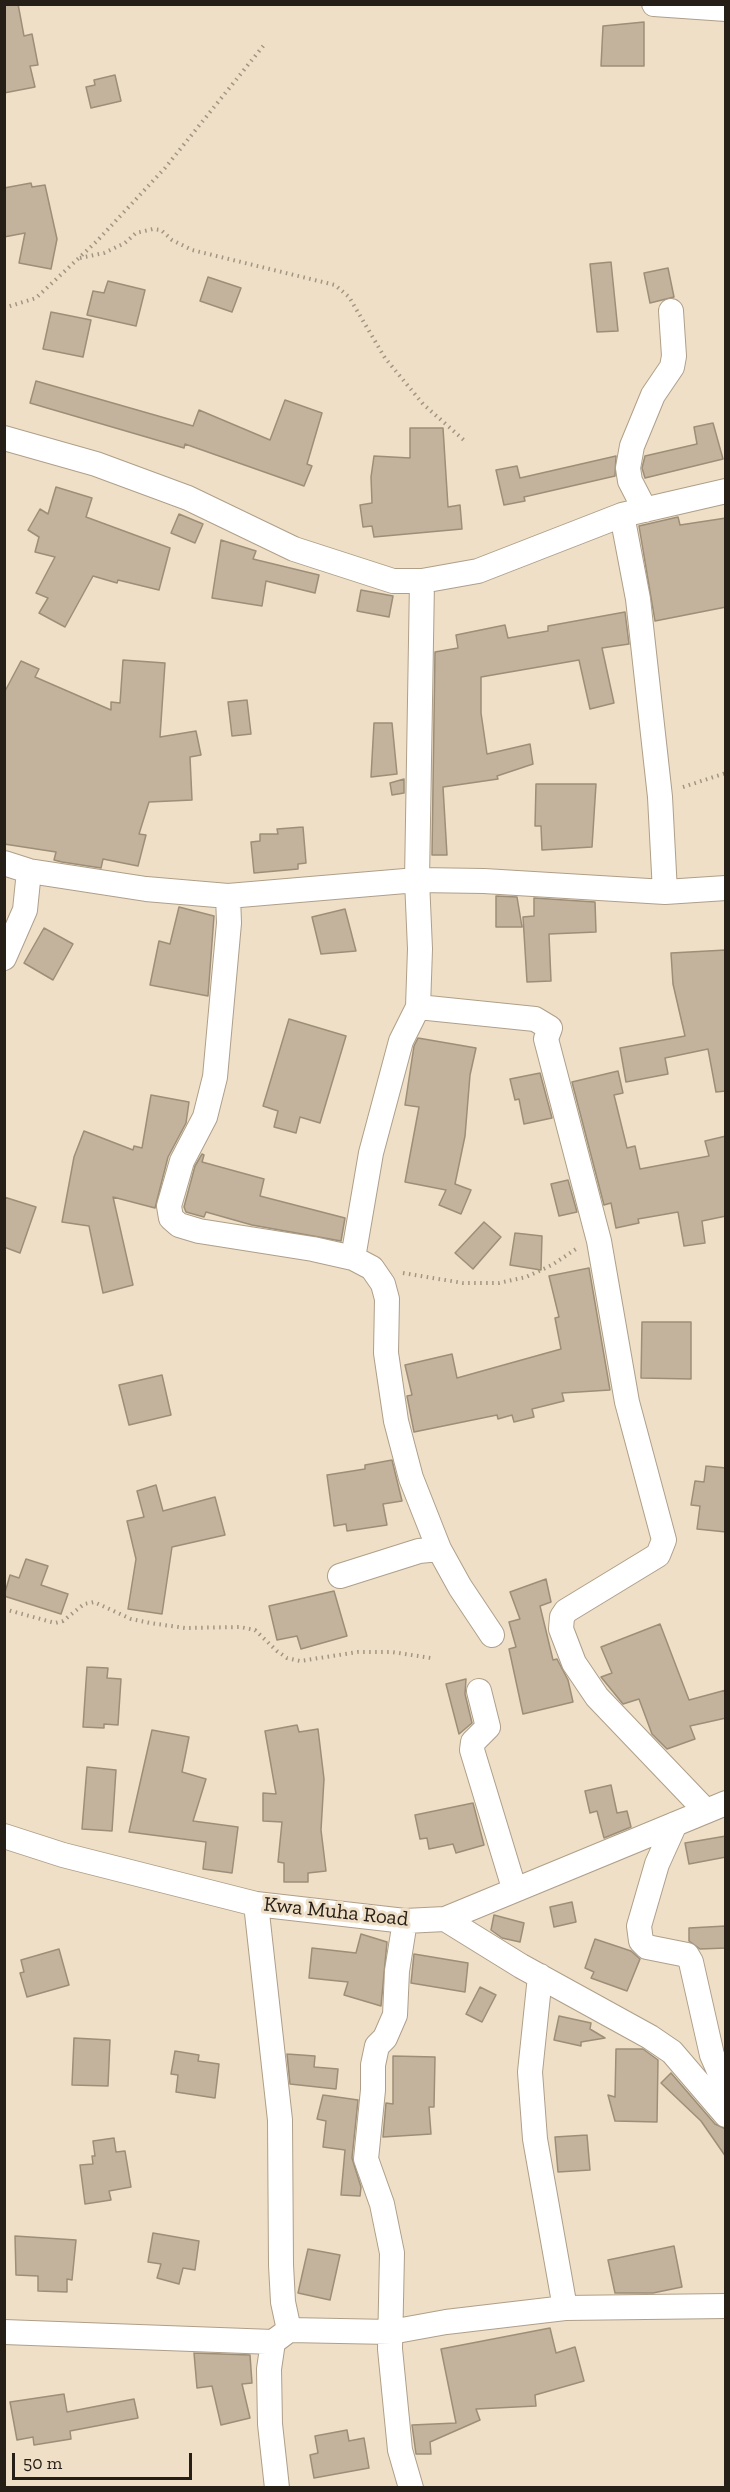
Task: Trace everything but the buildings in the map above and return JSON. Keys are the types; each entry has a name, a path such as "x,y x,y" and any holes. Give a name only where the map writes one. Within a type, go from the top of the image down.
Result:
{"street":[{"path":"654,4 726,9"},
{"path":"664,892 660,797 638,598 628,468 632,446 652,395 672,367 674,356 671,311"},
{"path":"9,443 96,464 188,498 294,549 393,581 422,582 478,571 633,513 726,491"},
{"path":"362,1263 371,1153 401,1041 418,1007 420,950 417,880 422,582"},
{"path":"4,863 30,871 146,888 228,896 417,880 484,880 664,892 726,888"},
{"path":"4,958 25,910 30,871"},
{"path":"228,896 229,923 215,1077 206,1117 182,1161 170,1206 171,1218 179,1226 198,1232 313,1249 362,1263 383,1284 387,1299 386,1353 396,1422 415,1489 439,1549 460,1587 492,1635"},
{"path":"418,1007 535,1019 550,1028 546,1039 599,1241 627,1402 663,1530 663,1548 658,1555 566,1611 562,1617 561,1629 574,1663 597,1697 716,1807"},
{"path":"340,1576 419,1551 439,1549"},
{"path":"479,1691 488,1727 473,1742 472,1750 514,1888"},
{"name":"Kwa Muha Road","path":"4,1836 63,1855 256,1904 405,1921 445,1918 716,1807"},
{"path":"675,1824 657,1864 639,1926 641,1941 647,1947 687,1955 692,1962 723,2101"},
{"path":"256,1904 280,2120 283,2302 281,2336 269,2369 270,2424 277,2487"},
{"path":"445,1918 540,1976 650,2037 672,2052 723,2101"},
{"path":"405,1921 397,1971 395,2015 385,2038 377,2046 373,2065 373,2090 366,2160 382,2204 390,2242 390,2349 400,2450 411,2487"},
{"path":"540,1976 530,2072 535,2139 565,2308"},
{"path":"4,2332 281,2336 391,2332 446,2322 565,2308 726,2306"}],"path":[{"path":"4,308 36,298 80,258 165,168 264,45"},
{"path":"80,258 104,253 144,230 160,230 172,240 192,250 335,285 349,297 385,358 423,404 466,442"},
{"path":"660,797 726,773"},
{"path":"362,1263 463,1283 500,1283 526,1277 552,1265 577,1249 599,1241"},
{"path":"4,1609 56,1623 63,1621 84,1604 94,1602 132,1619 150,1623 185,1628 240,1627 255,1630 287,1658 300,1660 358,1652 392,1652 431,1658"}]}
